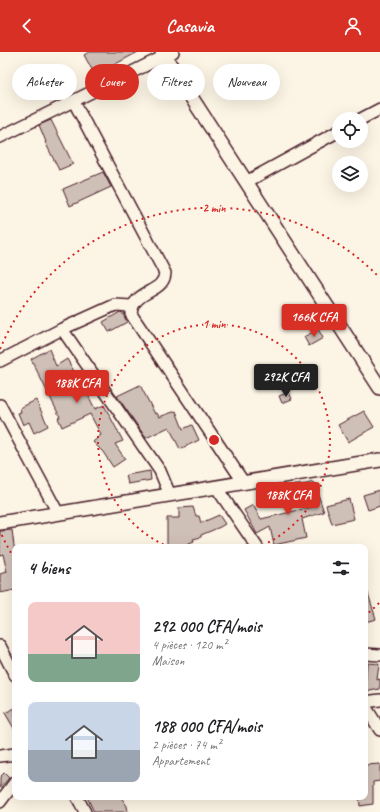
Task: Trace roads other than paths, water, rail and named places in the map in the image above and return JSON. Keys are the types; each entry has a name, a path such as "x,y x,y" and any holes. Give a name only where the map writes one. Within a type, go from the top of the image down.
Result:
{"street":[{"path":"0,137 74,102 167,53 246,182 380,388"},
{"path":"74,102 165,273 165,279 161,284 136,300 131,306 131,314 244,483"},
{"path":"368,115 380,109"},
{"path":"246,182 332,135"},
{"path":"0,361 62,329 115,305 131,306"},
{"path":"62,329 160,471 170,495"},
{"path":"0,405 58,513"},
{"path":"0,523 380,460"},
{"path":"216,487 255,544"},
{"path":"0,646 12,669"},
{"path":"368,654 380,655"},
{"path":"368,702 380,700"},
{"path":"368,711 380,730"},
{"path":"0,756 12,754"},
{"path":"0,802 12,786"},
{"path":"79,800 85,812"}]}
